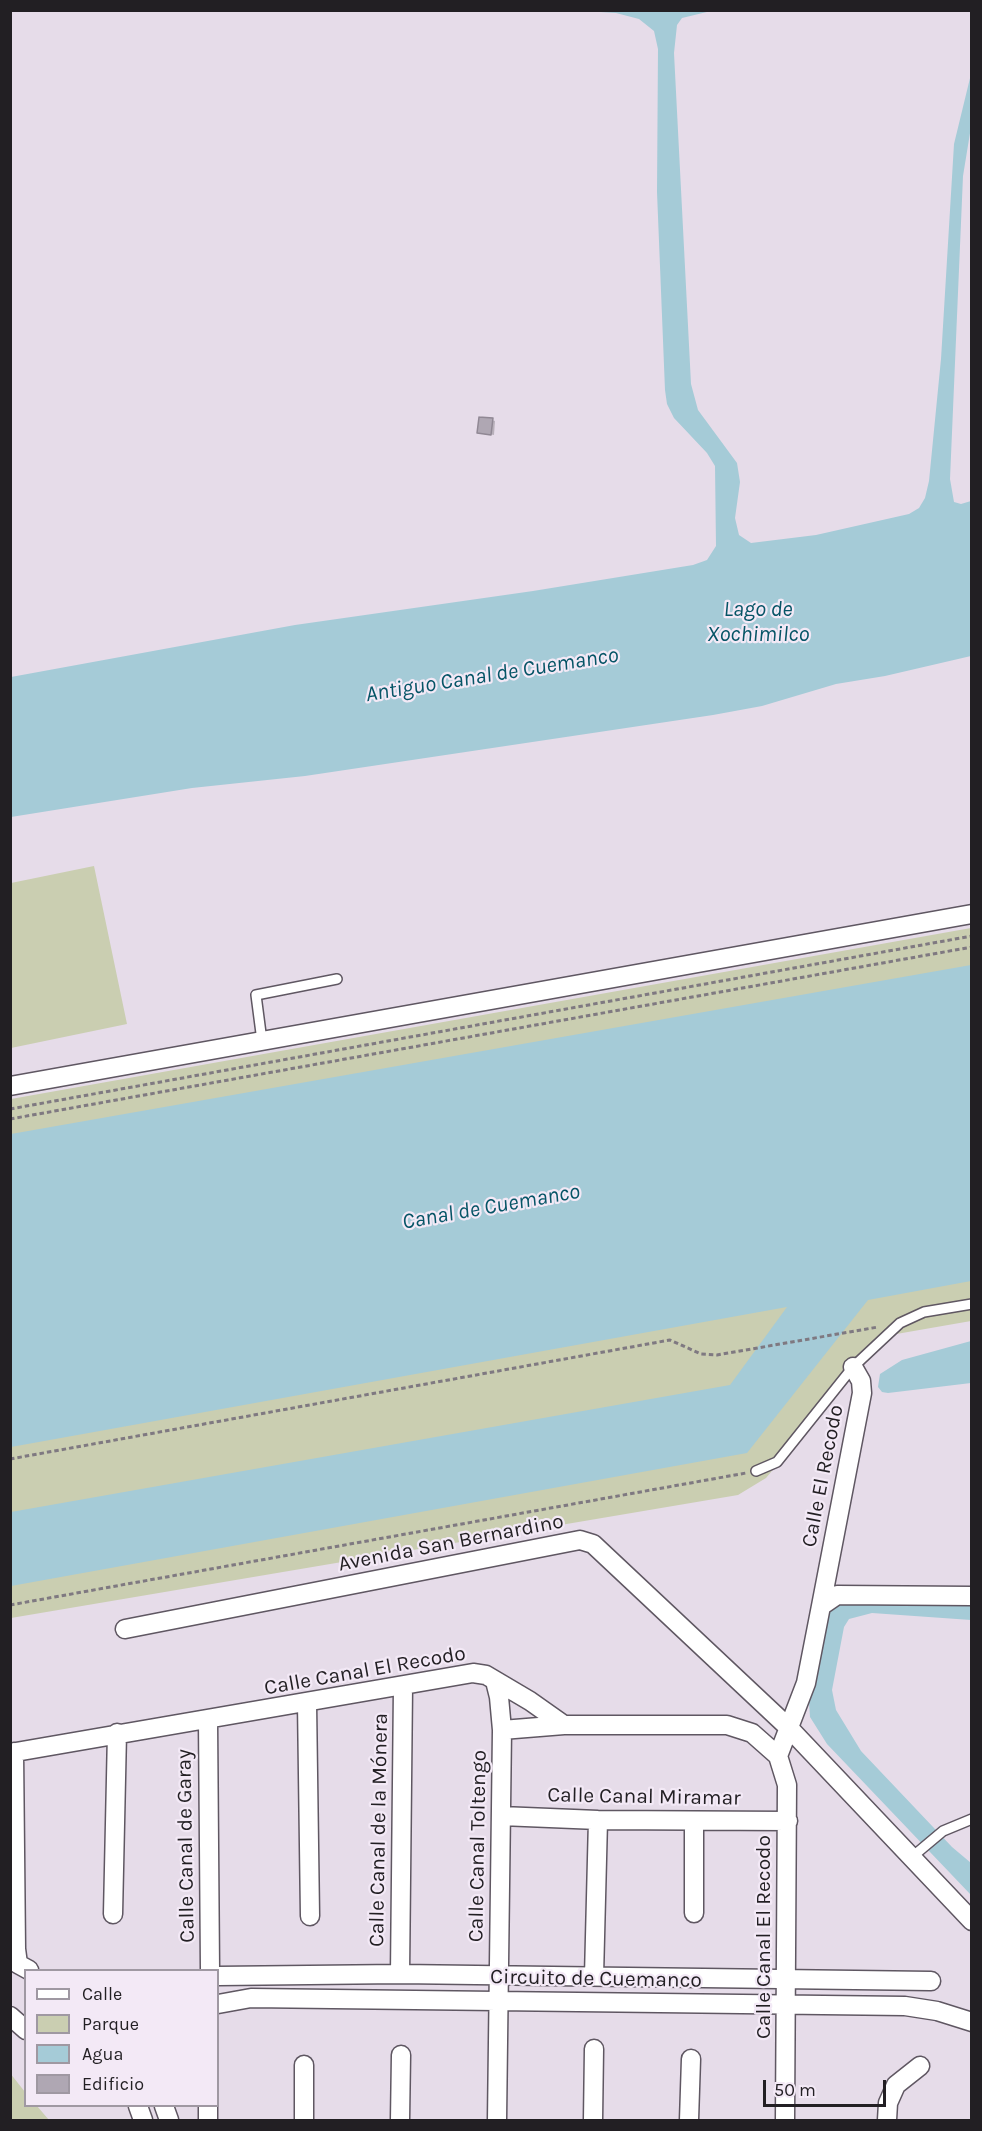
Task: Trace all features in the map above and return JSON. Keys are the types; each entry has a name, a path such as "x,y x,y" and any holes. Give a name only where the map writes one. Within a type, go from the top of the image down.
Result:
{"street":[{"path":"10,1086 972,914"},
{"name":"Calle El Recodo","path":"789,1728 806,1683 862,1393 861,1381 853,1367"},
{"name":"Avenida San Bernardino","path":"125,1629 580,1540 593,1544 917,1852 972,1922"},
{"path":"821,1606 844,1595 972,1596"},
{"name":"Calle Canal El Recodo","path":"12,1753 117,1733 403,1687 473,1673 486,1675 530,1701 564,1725"},
{"name":"Calle Canal Toltengo","path":"495,1681 502,1730 497,2121"},
{"name":"Calle Canal de la Mónera","path":"400,1974 403,1687"},
{"path":"307,1703 309,1916"},
{"name":"Calle Canal de Garay","path":"208,1720 210,1969"},
{"path":"502,1730 564,1725 727,1725 752,1733 778,1755 789,1728"},
{"path":"113,1914 117,1733"},
{"path":"12,1753 16,1949 18,1964 26,1969"},
{"name":"Calle Canal El Recodo","path":"778,1755 787,1785 788,1821 785,2121"},
{"name":"Calle Canal Miramar","path":"501,1816 598,1820 788,1821"},
{"path":"594,1976 598,1820"},
{"path":"694,1821 694,1913"},
{"name":"Circuito de Cuemanco","path":"219,1977 400,1974 786,1981 931,1981"},
{"name":"Circuito de Cuemanco","path":"219,2004 251,1998 905,2006 937,2011 972,2022"},
{"path":"10,2016 24,2028"},
{"path":"593,2121 594,2049"},
{"path":"400,2121 401,2055"},
{"path":"689,2121 691,2059"},
{"path":"304,2065 304,2121"},
{"path":"887,2121 888,2103 896,2085 920,2066"}],"lane":[{"path":"262,1041 256,995 337,979"},
{"path":"756,1471 777,1462 853,1367 900,1323 924,1312 972,1304"},
{"path":"917,1852 943,1831 972,1819"}],"path":[{"path":"10,1109 972,936"},
{"path":"10,1119 972,948"},
{"path":"10,1459 670,1340 701,1354 717,1355 900,1323"},
{"path":"10,1605 756,1471"}],"green space":[{"path":"94,866 127,1024 11,1048 11,883"},
{"path":"971,928 971,1321 885,1336 766,1478 738,1495 11,1618 11,1099"},
{"path":"10,2073 24,2091 24,2107 38,2107 49,2120 11,2120"}],"water":[{"name":"Lago de Xochimilco","path":"584,11 711,11 682,18 677,25 674,53 691,384 698,410 737,463 740,482 735,518 739,535 751,543 816,535 909,514 919,508 925,498 929,481 941,359 954,144 971,74 971,127 963,176 950,479 954,502 961,504 971,501 971,656 885,676 836,684 762,706 713,715 305,776 192,788 11,817 11,677 295,625 533,591 693,565 707,560 716,546 715,466 707,453 674,418 667,404 665,390 657,192 658,49 654,31 639,19 616,13"},
{"name":"Canal de Cuemanco","path":"971,965 971,1281 868,1300 747,1453 11,1586 11,1512 730,1385 787,1307 11,1447 11,1134"},
{"path":"971,1341 971,1383 888,1393 882,1392 878,1387 880,1374 902,1360"},
{"path":"971,1601 971,1620 872,1613 849,1619 844,1627 832,1690 836,1710 861,1751 952,1847 971,1863 971,1895 827,1744 810,1717 809,1702 827,1614 833,1607 842,1603"}],"building":[{"path":"479,417 493,418 491,435 477,433"}],"water label":[{"name":"Antiguo Canal de Cuemanco","path":"492,675"}]}
